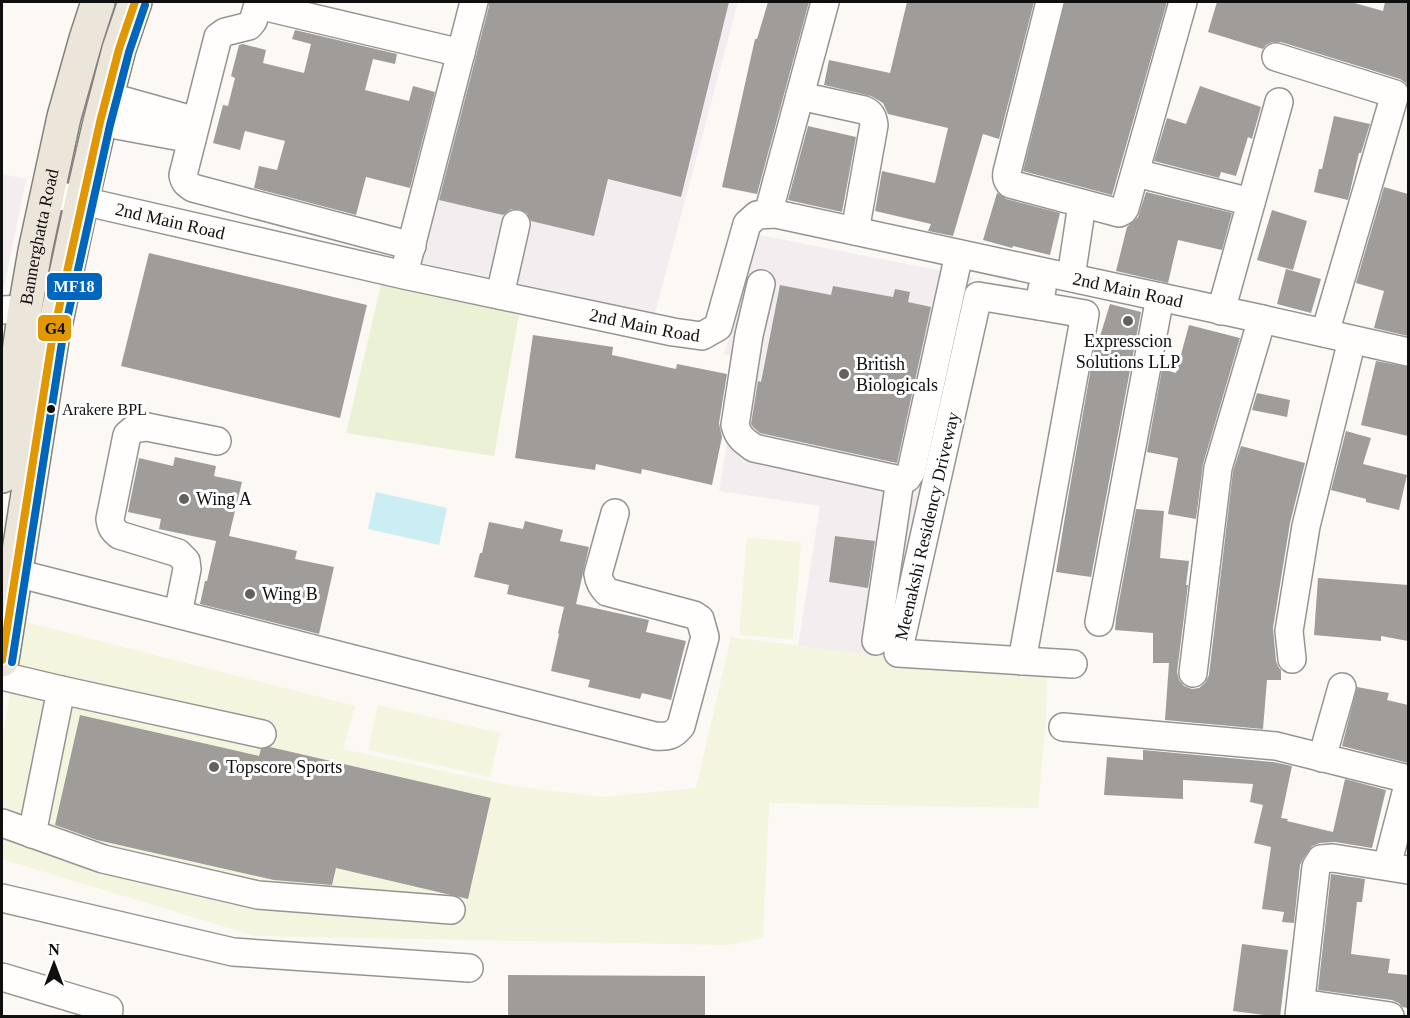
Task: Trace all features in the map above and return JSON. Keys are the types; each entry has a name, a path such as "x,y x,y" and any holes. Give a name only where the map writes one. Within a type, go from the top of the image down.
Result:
{"main road":[{"name":"Bannerghatta Road","path":"2,476 13,309 35,251 64,117 98,2"},
{"name":"Bannerghatta Road","path":"2,660 52,340 104,109 119,49 135,2"}],"street":[{"path":"404,274 474,2"},
{"path":"768,214 825,2"},
{"path":"1050,2 1006,177 1010,184 1119,213 1125,208 1183,2"},
{"path":"412,246 193,188 187,184 183,175 194,130 218,37 225,32 249,26 258,5 461,53"},
{"path":"1276,57 1395,94 1325,333"},
{"path":"800,96 864,110 872,116 874,125 855,231"},
{"path":"1221,310 1279,102"},
{"path":"104,109 194,130"},
{"path":"1148,176 1251,202"},
{"name":"2nd Main Road","path":"48,193 500,295 702,336 718,327 747,224 757,215 776,214 1408,352"},
{"path":"1036,306 1082,204"},
{"path":"500,295 516,224"},
{"path":"761,284 749,335 735,425 742,441 754,448 900,480 906,478 911,472 958,254"},
{"name":"Meenakshi Residency Driveway","path":"978,296 1036,306 1085,314 1022,661 898,653 978,296"},
{"path":"1099,622 1160,297"},
{"path":"1193,674 1218,468 1262,319"},
{"path":"718,327 749,335"},
{"path":"1292,659 1289,631 1306,526 1352,340"},
{"path":"178,614 187,569 186,561 178,553 119,535 113,531 111,526 110,519 128,435 134,429 147,427 217,441"},
{"path":"876,641 900,480"},
{"path":"16,573 665,737 675,733 681,726 705,637 700,620 694,615 607,592 602,587 598,574 615,513"},
{"path":"1022,661 1073,664"},
{"path":"2,676 262,734"},
{"path":"1322,758 1342,687"},
{"path":"32,834 61,690"},
{"path":"1063,727 1276,746 1408,779"},
{"path":"1390,1017 1300,1010 1316,867 1321,859 1333,858 1398,868 1408,785"},
{"path":"2,823 103,859 258,895 451,910"},
{"path":"2,898 233,952 469,968"},
{"path":"2,977 109,1009 108,1017"}],"shaded area":[{"path":"465,2 738,2 655,313 400,258"},
{"path":"2,174 26,179 2,298"},
{"path":"759,235 973,277 889,657 798,646 820,506 719,491 741,357 724,354"}],"green space":[{"path":"381,285 519,315 494,456 346,433"},
{"path":"747,538 801,542 793,639 739,635"},
{"name":"Topscore Sports","path":"22,621 355,706 343,749 512,786 603,797 696,788 731,637 889,657 1047,672 1046,721 1038,808 769,803 763,938 727,945 255,936 2,859 2,741"},
{"path":"378,705 500,733 490,777 368,750"}],"water":[{"path":"376,492 447,508 439,545 368,529"}],"building":[{"path":"489,2 729,2 681,197 608,179 594,236 531,221 527,213 519,209 511,209 503,215 439,200"},
{"path":"768,2 809,2 757,194 722,187 755,39 757,39"},
{"path":"907,2 1034,2 999,139 983,134 953,236 928,231 931,224 875,211 882,171 935,183 948,128 888,114 883,103 871,96 824,85 829,60 890,73"},
{"path":"1065,2 1167,2 1112,195 1023,171"},
{"path":"1217,2 1351,2 1383,11 1385,2 1408,2 1408,87 1400,79 1281,42 1272,42 1263,49 1208,32"},
{"path":"295,30 397,54 395,64 373,59 365,90 409,101 413,86 435,92 410,188 366,177 356,215 254,188 259,166 277,170 285,141 245,131 240,150 213,143 223,105 228,106 235,78 231,76 239,45 266,50 263,63 304,73 311,44 292,39"},
{"path":"1200,86 1261,107 1252,139 1248,137 1236,176 1221,172 1219,178 1154,161 1167,118 1186,124"},
{"path":"1334,116 1370,124 1361,153 1359,153 1348,200 1314,192 1319,169 1322,169"},
{"path":"808,126 856,137 842,212 788,200"},
{"path":"1384,187 1408,194 1408,336 1374,328 1384,291 1356,283"},
{"path":"1146,192 1232,213 1222,250 1178,240 1168,283 1116,271 1127,227 1138,217"},
{"path":"997,193 1006,199 1060,213 1050,255 983,240"},
{"path":"1272,210 1307,221 1293,270 1257,260"},
{"path":"149,253 367,305 340,418 121,366"},
{"path":"1286,269 1321,279 1311,313 1277,304"},
{"name":"British Biologicals","path":"780,285 831,295 833,286 893,297 895,289 910,292 908,302 931,307 897,463 760,433 751,424 758,381 761,382"},
{"path":"1110,304 1141,312 1091,577 1056,572 1095,345 1097,346"},
{"path":"1189,325 1240,338 1203,464 1196,519 1168,514 1178,458 1147,452 1162,369 1176,373"},
{"path":"533,335 613,347 612,355 676,369 677,364 727,374 719,423 722,437 712,485 642,469 641,474 596,464 595,470 515,458"},
{"path":"1376,361 1408,367 1408,436 1361,425"},
{"path":"1257,393 1290,400 1287,417 1252,410"},
{"path":"1346,431 1371,438 1363,464 1407,475 1399,510 1331,490"},
{"path":"1241,446 1305,463 1290,523 1273,628 1276,661 1281,670 1281,680 1267,680 1263,729 1165,720 1169,663 1153,663 1153,633 1115,630 1136,509 1164,511 1160,558 1189,561 1177,672 1184,686 1192,689 1199,688 1209,675 1233,471"},
{"path":"175,457 216,466 214,476 242,482 229,536 297,551 295,559 334,567 319,634 200,604 216,541 159,529 161,519 128,512 139,458 173,466"},
{"path":"525,521 563,530 560,541 589,547 576,604 649,620 646,632 686,641 671,700 642,693 640,699 588,687 590,680 551,671 564,607 507,594 509,585 474,577 489,522 523,529"},
{"path":"835,536 875,541 868,588 829,582"},
{"path":"1318,578 1408,585 1408,641 1381,636 1381,641 1314,635"},
{"path":"1357,687 1389,693 1387,700 1408,705 1408,763 1342,746"},
{"path":"80,715 259,756 261,749 270,747 491,798 468,899 336,868 332,885 274,880 97,840 55,825"},
{"path":"1143,750 1273,762 1292,766 1281,818 1333,832 1345,779 1386,790 1372,848 1335,842 1312,846 1300,865 1294,923 1282,922 1284,912 1262,909 1271,847 1254,843 1263,805 1250,802 1253,784 1183,780 1183,799 1104,795 1107,757 1143,760"},
{"path":"1331,874 1365,879 1362,902 1357,902 1351,954 1390,959 1388,973 1408,975 1408,1008 1392,1000 1318,990"},
{"path":"1242,944 1288,950 1280,1017 1233,1011"},
{"path":"508,975 705,976 705,1017 508,1017"}],"transit line":[{"name":"G4","path":"2,660 52,340 100,122 119,49 135,2"},
{"name":"MF18","path":"12,662 62,342 110,125 129,52 145,5"}],"place":[{"name":"Expresscion Solutions LLP","path":"1128,321"},
{"name":"British Biologicals","path":"844,374"},
{"name":"Arakere BPL","path":"51,409"},
{"name":"Wing A","path":"184,499"},
{"name":"Wing B","path":"250,594"},
{"name":"Topscore Sports","path":"214,767"}]}
